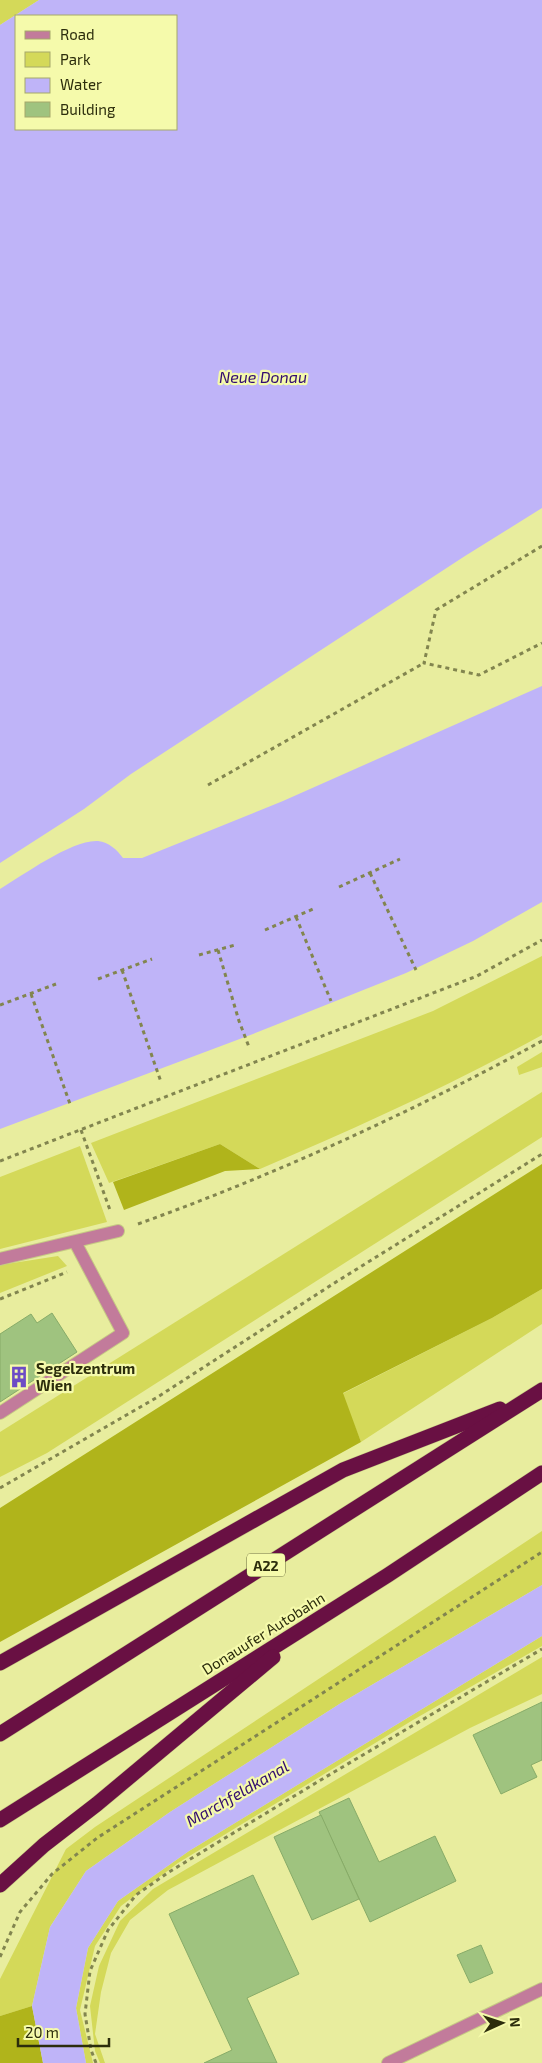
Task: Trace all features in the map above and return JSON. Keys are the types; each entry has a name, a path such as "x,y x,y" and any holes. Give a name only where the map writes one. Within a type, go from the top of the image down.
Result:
{"highway":[{"path":"0,1663 343,1470 537,1393"},
{"name":"A22","path":"0,1734 537,1393"},
{"name":"Donauufer Autobahn","path":"0,1820 318,1619 542,1473"},
{"path":"0,1885 44,1846 318,1619"}],"street":[{"path":"0,1259 118,1231"},
{"path":"0,1413 123,1333 74,1242"},
{"path":"388,2063 542,1989"}],"path":[{"path":"424,663 436,610 542,546"},
{"path":"208,785 424,663 479,675 542,643"},
{"path":"339,887 400,859"},
{"path":"370,873 416,970"},
{"path":"265,930 313,910"},
{"path":"296,917 331,1001"},
{"path":"0,1161 477,976 542,940"},
{"path":"199,955 235,945"},
{"path":"218,950 239,1021 249,1047"},
{"path":"98,979 152,959"},
{"path":"122,970 161,1082"},
{"path":"0,1005 56,984"},
{"path":"31,994 70,1104"},
{"path":"81,1130 118,1231 205,1200 362,1133 542,1041"},
{"path":"0,1488 156,1398 336,1282 542,1154"},
{"path":"0,1299 86,1264"},
{"path":"0,1957 20,1912 52,1874 97,1838 542,1552"},
{"path":"96,2063 91,2050 85,2014 90,1971 108,1930 136,1895 169,1872 542,1649"}],"green space":[{"path":"0,0 39,0 15,15 0,25"},
{"path":"542,956 542,1035 508,1053 403,1105 260,1169 220,1144 109,1183 91,1143 433,1011"},
{"path":"542,1052 542,1067 519,1075 517,1067"},
{"path":"542,1092 542,1137 47,1453 0,1477 0,1432"},
{"path":"80,1146 107,1222 0,1249 0,1177"},
{"path":"58,1256 67,1266 0,1293 0,1265"},
{"path":"542,1289 542,1324 361,1442 342,1394 492,1318"},
{"path":"542,1531 542,1585 341,1703 170,1812 86,1871 50,1927 32,2006 0,2016 0,1979 66,1849 95,1827"},
{"path":"542,1636 542,1646 413,1720 178,1863 121,1906 95,1946 80,2010 93,2063 86,2063 76,2008 88,1948 118,1901 189,1851"},
{"path":"542,1657 542,1694 470,1728 168,1890 130,1920 111,1953 101,1992 95,2034 105,2063 100,2063 95,2051 90,2006 99,1966 120,1921 153,1889"}],"shaded area":[{"path":"220,1144 260,1169 225,1171 124,1210 113,1182"},
{"path":"542,1164 542,1289 492,1318 343,1393 361,1442 0,1642 0,1508"},
{"path":"32,2006 43,2063 0,2063 0,2016"}],"water":[{"name":"Neue Donau","path":"39,0 542,0 542,508 465,556 131,774 84,809 0,863 0,25 15,15 15,130 178,130 178,15 16,15"},
{"path":"542,686 542,902 473,941 406,973 253,1034 0,1129 0,889 48,859 88,842 98,841 106,843 123,858 142,858 283,801"},
{"name":"Marchfeldkanal","path":"542,1585 542,1636 189,1851 118,1901 88,1948 76,2008 86,2063 43,2063 32,2006 50,1927 86,1871 170,1812 341,1703"}],"building":[{"name":"Segelzentrum Wien","path":"52,1313 77,1352 0,1402 0,1334 31,1314 37,1323"},
{"path":"542,1702 542,1760 531,1765 537,1777 501,1794 473,1735"},
{"path":"349,1798 379,1862 435,1836 456,1881 370,1922 319,1812"},
{"path":"321,1815 359,1899 312,1920 274,1837"},
{"path":"253,1875 299,1974 247,1998 277,2063 204,2063 232,2050 169,1914"},
{"path":"481,1945 493,1973 470,1983 457,1955"}],"place":[{"name":"Segelzentrum Wien","path":"19,1377"}]}
